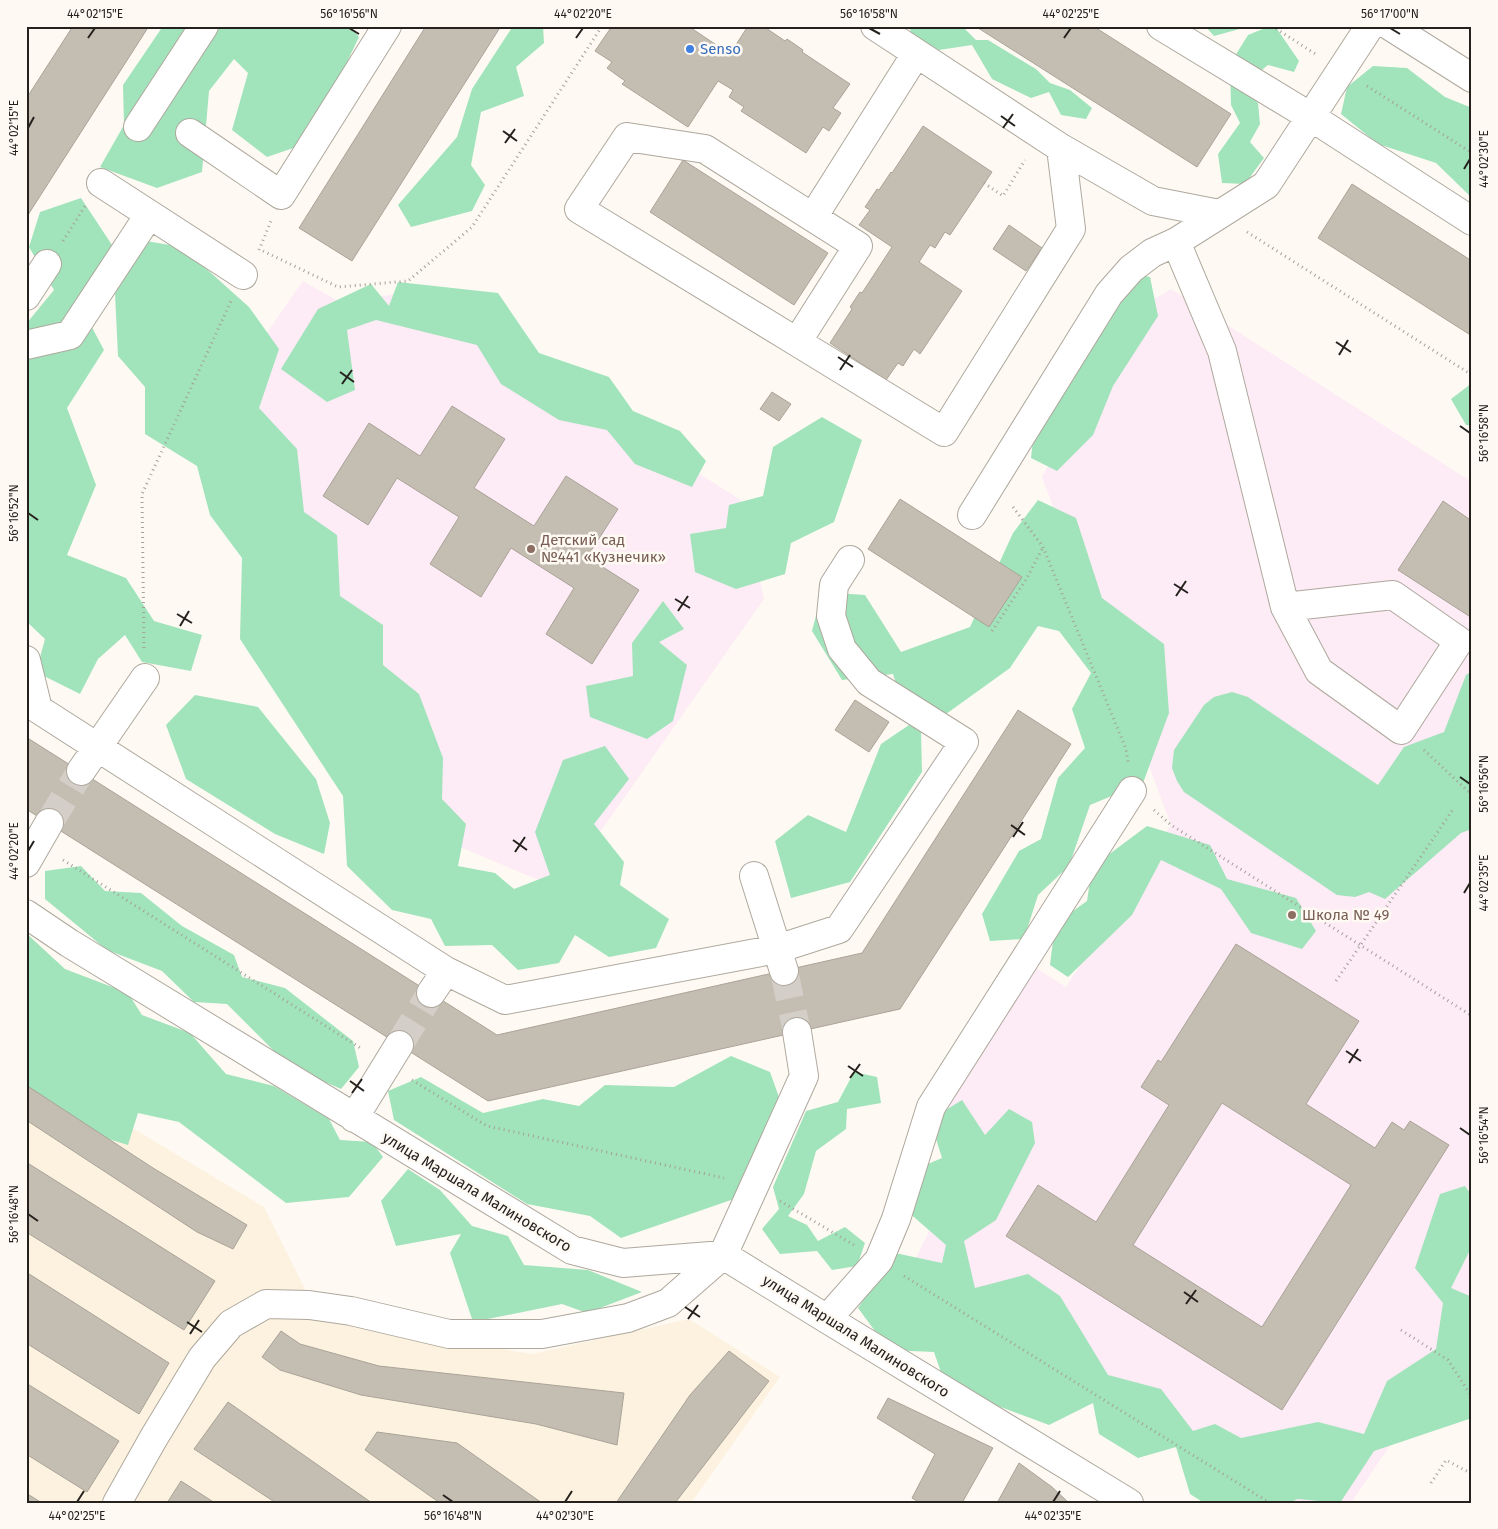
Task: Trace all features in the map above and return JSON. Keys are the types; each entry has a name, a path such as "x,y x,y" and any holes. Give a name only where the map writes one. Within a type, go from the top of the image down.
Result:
{"street":[{"path":"138,127 204,26"},
{"path":"190,133 282,195 387,26"},
{"path":"875,26 1051,142 1153,201 1219,214"},
{"path":"1161,26 1311,117 1472,221"},
{"path":"972,515 1108,294 1131,269 1152,253 1176,242 1266,185 1370,26"},
{"path":"1390,26 1472,78"},
{"path":"813,217 916,54"},
{"path":"797,342 858,246 705,148 627,136 579,209 944,432 1071,229 1051,142"},
{"path":"100,184 243,275"},
{"path":"26,344 70,335 149,215"},
{"path":"1176,242 1222,351 1285,607 1319,671 1401,730 1459,641 1393,595 1285,607"},
{"path":"26,296 47,264"},
{"path":"26,660 38,709 98,747 438,982 505,1000 781,960 839,929 964,742 869,682 842,648 831,616 834,585 850,560"},
{"path":"81,771 145,678"},
{"path":"827,1320 879,1260 896,1219 931,1107 1132,791"},
{"path":"754,876 781,960"},
{"name":"улица Маршала Малиновского","path":"26,914 69,943 572,1250 623,1263 723,1254 827,1320 1129,1503"},
{"path":"117,1503 152,1439 202,1358 231,1324 266,1304 309,1305 351,1311 449,1334 542,1334 628,1318 668,1303 723,1254 804,1076 797,1032"},
{"path":"354,1118 393,1055"}],"path":[{"path":"260,249 338,287 408,281 472,227 602,26"},
{"path":"1272,26 1472,153"},
{"path":"984,183 1002,196 1051,142"},
{"path":"1219,214 1472,375"},
{"path":"145,678 142,494 243,275"},
{"path":"994,480 1043,547 1126,749 1132,791 1171,825 1472,1016"},
{"path":"992,631 1027,578 1043,547"},
{"path":"1401,730 1472,795"},
{"path":"1336,981 1454,808"},
{"path":"38,844 393,1055 487,1126 755,1185 1270,1503"},
{"path":"1402,1330 1448,1360 1472,1397"},
{"path":"1431,1483 1446,1460 1472,1474"}],"shaded area":[{"name":"Детский сад №441 «Кузнечик»","path":"303,281 342,303 407,292 741,500 764,599 560,889 441,839 233,381"},
{"name":"Школа № 49","path":"1171,289 1472,482 1472,1325 1351,1503 1292,1503 913,1264 975,1137 941,1114 1036,968 1066,987 1171,825 1042,477 1134,311"},
{"path":"26,1064 264,1207 320,1319 532,1354 689,1319 780,1377 691,1503 26,1503"}],"green space":[{"path":"163,26 350,26 359,37 308,143 267,157 232,130 248,73 234,59 209,91 202,172 157,188 100,167 124,125 123,85"},
{"path":"513,26 543,26 544,43 516,67 524,96 481,112 471,165 485,185 472,211 411,227 398,205 457,137 472,89"},
{"path":"909,26 962,26 976,40 988,40 1036,69 1050,83 1070,90 1092,108 1086,119 1061,115 1049,92 1031,98 992,79 972,45 939,50 912,35"},
{"path":"1205,26 1243,26 1243,28 1214,36"},
{"path":"1270,26 1275,26 1299,61 1294,72 1268,65 1242,86 1258,103 1260,124 1250,142 1264,158 1245,184 1222,183 1218,154 1240,123 1231,105 1230,64 1248,35"},
{"path":"1373,66 1407,68 1445,97 1472,108 1472,198 1436,163 1378,144 1341,114 1347,87"},
{"path":"81,198 112,245 78,301 104,350 67,408 96,485 67,555 126,578 154,621 202,635 191,671 142,662 125,635 98,659 80,694 36,672 45,639 26,621 26,324 54,290 29,247 40,212"},
{"path":"140,240 182,247 249,307 279,349 259,408 297,449 304,512 337,535 340,596 383,625 383,665 419,694 443,758 442,799 466,824 458,866 495,873 514,889 550,875 535,832 563,760 605,746 629,779 594,824 624,862 620,885 669,919 656,948 609,957 575,935 559,963 518,970 492,945 445,946 431,919 392,910 347,866 343,796 240,639 242,558 210,515 197,466 145,434 145,387 118,356 115,294"},
{"path":"1136,274 1150,277 1158,316 1113,386 1093,435 1057,471 1031,458 1038,391"},
{"path":"398,282 498,293 539,353 609,377 633,411 680,431 706,461 692,487 635,464 607,430 559,420 501,384 477,345 376,320 347,330 355,390 327,402 281,369 318,309 371,284 389,306"},
{"path":"1472,383 1472,425 1466,425 1451,399"},
{"path":"822,417 862,440 834,522 791,543 785,574 736,589 695,572 690,534 726,528 729,505 763,496 773,447"},
{"path":"1038,500 1076,518 1102,598 1164,644 1169,713 1143,783 1090,805 1069,866 1038,895 1024,939 990,941 982,914 1019,851 1041,839 1058,778 1085,748 1072,709 1091,673 1059,631 1038,626 1010,668 921,732 922,772 850,882 791,898 775,841 808,815 846,832 881,744 909,725 893,674 842,680 812,631 822,592 865,595 901,652 970,627 1013,533"},
{"path":"663,601 684,629 659,642 687,665 673,721 647,739 590,717 586,686 633,676 632,643"},
{"path":"1472,671 1472,829 1461,833 1385,899 1369,892 1355,897 1337,895 1184,792 1172,768 1174,750 1204,705 1214,697 1232,692 1248,697 1378,785 1404,747 1444,732 1466,675"},
{"path":"195,695 258,707 316,779 330,823 324,854 275,834 186,779 166,725"},
{"path":"1147,826 1210,845 1227,879 1296,898 1316,931 1302,949 1251,933 1221,889 1161,860 1132,915 1068,977 1050,965 1055,924 1087,901 1092,867"},
{"path":"81,866 105,891 141,893 182,926 234,955 242,977 285,988 353,1041 359,1067 341,1089 289,1066 227,1004 194,1002 162,971 107,950 45,899 45,871"},
{"path":"26,933 65,969 128,993 142,1015 190,1033 226,1074 274,1086 329,1119 340,1140 372,1142 383,1157 349,1197 286,1203 179,1122 138,1113 128,1145 79,1130 26,1086"},
{"path":"731,1056 770,1072 780,1100 734,1199 621,1238 590,1216 527,1204 394,1120 388,1091 421,1077 483,1113 543,1099 579,1106 605,1085 674,1087"},
{"path":"854,1072 877,1077 881,1103 847,1109 846,1129 816,1151 804,1194 788,1216 807,1225 818,1241 845,1227 865,1243 857,1266 832,1270 817,1251 780,1254 762,1229 779,1209 773,1187 806,1111 838,1102"},
{"path":"962,1100 985,1135 1009,1109 1032,1122 1035,1143 996,1220 964,1241 975,1288 1028,1274 1060,1296 1108,1375 1161,1389 1193,1431 1215,1424 1241,1438 1318,1422 1364,1434 1387,1381 1436,1349 1443,1303 1415,1268 1440,1194 1465,1186 1472,1196 1472,1246 1451,1288 1472,1297 1472,1418 1374,1451 1340,1503 1298,1499 1288,1503 1204,1503 1190,1494 1176,1447 1138,1458 1099,1434 1093,1403 1049,1425 946,1387 934,1352 889,1350 858,1308 895,1253 942,1263 946,1245 907,1211 916,1169 942,1158 930,1120"},
{"path":"408,1169 440,1190 472,1226 508,1236 524,1265 588,1270 642,1292 587,1313 562,1304 473,1322 450,1253 461,1234 396,1246 381,1201"}],"building":[{"path":"73,26 149,26 26,218 26,99"},
{"path":"426,26 501,26 352,261 299,228"},
{"path":"612,26 688,26 730,54 748,26 763,26 785,41 787,39 803,50 802,52 850,84 833,108 841,113 829,131 823,127 806,153 741,111 744,107 729,97 733,90 718,81 688,127 622,84 625,81 607,68 612,62 595,51"},
{"path":"975,26 1093,26 1231,114 1197,167"},
{"path":"923,126 992,172 950,235 945,232 935,248 930,245 919,262 962,291 920,354 914,349 903,366 898,363 886,380 830,343 852,309 850,307 860,292 862,293 892,247 859,225 870,210 865,207 877,189 879,190 892,173"},
{"path":"683,160 828,253 794,305 650,212"},
{"path":"1352,184 1472,261 1472,336 1318,238"},
{"path":"1009,225 1042,248 1026,271 993,249"},
{"path":"772,392 791,404 779,421 760,409"},
{"path":"452,406 505,439 474,488 534,526 566,476 618,509 587,557 639,590 592,664 546,634 574,588 511,548 481,597 430,564 459,517 397,478 368,525 323,496 369,423 420,456"},
{"path":"900,499 1022,577 989,627 868,549"},
{"path":"1443,501 1472,521 1472,618 1398,570"},
{"path":"855,700 889,722 869,752 835,730"},
{"path":"1018,710 1071,744 900,1009 488,1101 26,809 26,737 497,1035 862,953"},
{"path":"1236,944 1359,1021 1306,1104 1375,1148 1392,1122 1404,1130 1410,1121 1449,1145 1282,1410 1006,1236 1038,1185 1096,1222 1169,1105 1141,1087 1158,1060 1161,1062","holes":["1222,1103 1351,1185 1262,1327 1133,1245"]},
{"path":"26,1085 153,1168 247,1225 233,1249 197,1232 26,1120"},
{"path":"26,1162 215,1281 184,1330 26,1232"},
{"path":"26,1272 169,1363 139,1414 26,1343"},
{"path":"281,1331 300,1344 379,1366 624,1393 617,1445 536,1424 361,1395 280,1370 262,1357"},
{"path":"729,1351 769,1381 675,1503 616,1503 690,1395"},
{"path":"26,1383 119,1441 87,1492 26,1454"},
{"path":"888,1398 993,1448 962,1503 920,1503 912,1498 935,1454 877,1418"},
{"path":"228,1402 372,1503 276,1503 194,1449"},
{"path":"377,1432 457,1443 542,1503 440,1503 365,1450"},
{"path":"1019,1463 1052,1487 1069,1503 997,1503"},
{"path":"181,1481 215,1503 167,1503"},
{"path":"26,1493 42,1503 26,1503"}],"tunnel":[{"path":"49,823 81,771"},
{"path":"784,971 797,1032"},
{"path":"399,1045 431,993"}],"place":[{"name":"Senso","path":"690,49"},
{"name":"Детский сад №441 «Кузнечик»","path":"531,549"},
{"name":"Школа № 49","path":"1292,915"}]}
